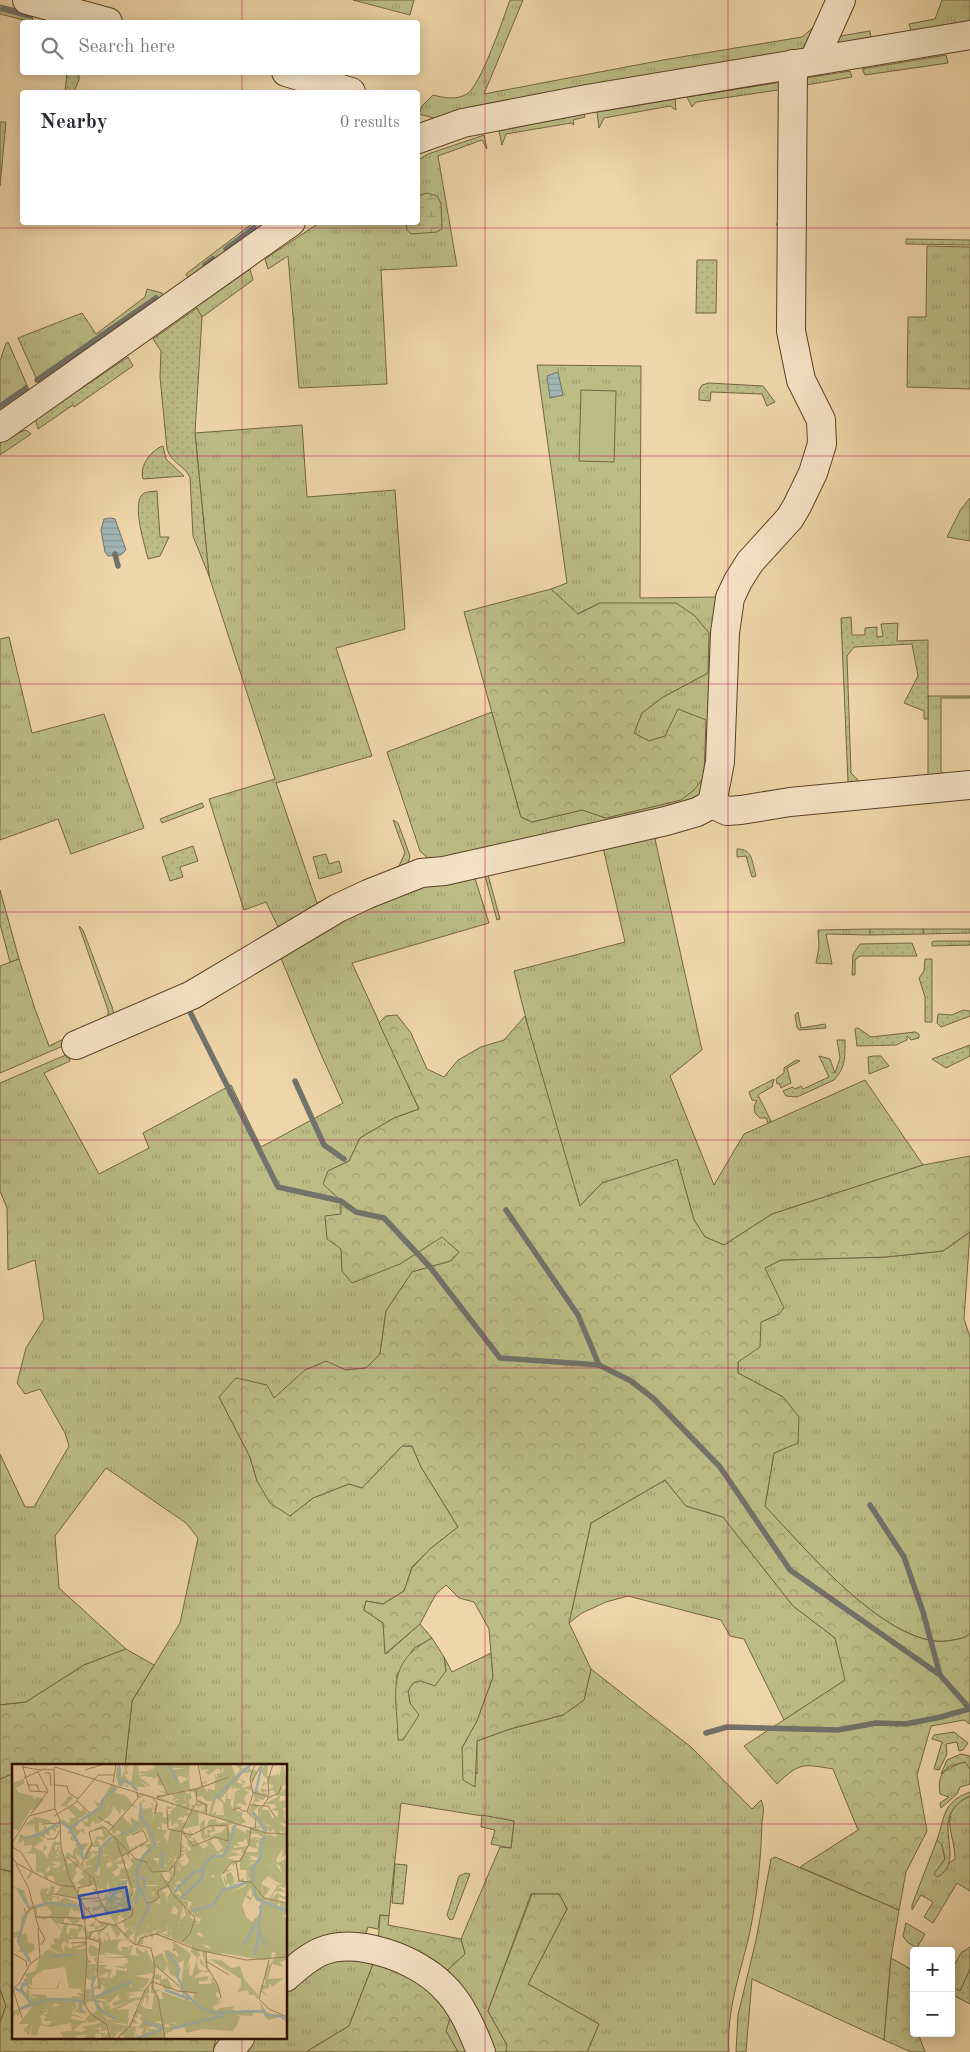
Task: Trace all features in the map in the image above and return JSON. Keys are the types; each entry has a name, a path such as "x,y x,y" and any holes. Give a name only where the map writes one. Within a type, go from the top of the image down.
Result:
{"street":[{"path":"27,0 101,20"},
{"path":"712,804 720,762 725,633 730,598 750,562 790,518 814,473 822,444 821,420 801,380 791,331 790,196 803,62 841,0"},
{"path":"420,136 488,118 803,62 970,35"},
{"path":"296,75 345,90"},
{"path":"0,428 287,225"},
{"path":"712,804 727,811 741,810 790,802 970,784"},
{"path":"76,1045 192,995 338,908 402,880 422,873 444,871 666,821 697,812 712,804"},
{"path":"288,1976 321,1952 341,1947 360,1947 402,1959 444,1986 458,2005 481,2052"},
{"path":"228,2052 238,2040"}],"green space":[{"path":"353,0 414,0 410,15"},
{"path":"510,0 523,0 484,94 663,60 802,37 823,19 811,48 437,119 420,114 422,106 433,95 455,98 467,94 479,78"},
{"path":"942,0 970,0 970,25 912,34 909,24 935,19"},
{"path":"0,5 33,13 32,20 24,20 0,14"},
{"path":"870,31 871,39 838,47 834,43 840,36"},
{"path":"946,55 948,63 865,75 862,69"},
{"path":"850,71 852,77 801,86 799,79"},
{"path":"67,75 79,75 75,90 65,90"},
{"path":"782,82 787,91 785,205 783,219 776,225 782,215 785,89 696,102 692,107 687,97"},
{"path":"675,99 676,110 670,106 604,118 599,128 597,112"},
{"path":"584,114 585,117 573,120 574,125 571,123 506,134 502,145 499,131"},
{"path":"0,122 6,122 0,186"},
{"path":"484,135 487,149 482,140 438,156 457,266 381,270 387,384 299,388 288,256 268,269 265,259 316,225 420,225 420,159 428,154"},
{"path":"427,193 437,196 441,203 442,229 437,232 411,234 407,230 406,225 420,225 420,195"},
{"path":"250,225 264,225 188,278 186,274"},
{"path":"906,239 970,240 970,245 906,244"},
{"path":"927,246 970,247 970,389 907,387 908,317 926,317"},
{"path":"697,260 717,260 716,313 696,313"},
{"path":"250,269 253,280 202,317 194,304 204,298 206,300"},
{"path":"147,289 162,293 163,298 43,384 37,380 18,338 82,313 96,334 145,297"},
{"path":"197,308 202,317 195,433 209,576 193,536 190,477 171,458 167,449 160,377 161,351 153,339"},
{"path":"8,342 27,385 28,394 0,414 0,361"},
{"path":"128,357 133,366 74,407 73,405 38,429 35,417 68,392 70,396"},
{"path":"537,365 641,366 640,598 720,597 729,579 703,800 434,864 420,851 387,752 492,712 521,817 532,822 582,810 606,818 680,800 694,790 665,736 649,741 633,733 642,713 663,697 708,673 600,603 577,614 551,589 567,583"},
{"path":"709,383 763,386 775,402 767,406 762,394 711,392 710,401 699,400 699,390 702,385"},
{"path":"581,390 616,391 614,462 579,461"},
{"path":"302,425 307,497 395,490 405,629 336,648 372,756 276,783 317,903 399,866 405,853 393,820 398,823 410,856 407,868 280,931 266,902 244,910 209,799 275,779 209,576 195,433"},
{"path":"26,430 31,434 0,455 0,439"},
{"path":"163,446 166,459 184,476 143,479 144,464 147,459 154,451"},
{"path":"157,491 160,537 169,537 160,556 148,559 140,526 139,500 145,493"},
{"path":"970,498 970,541 947,537 961,509"},
{"path":"551,589 578,614 600,603 676,603 695,616 709,633 708,673 663,697 642,713 634,733 649,741 665,736 678,709 706,720 704,777 694,790 681,800 606,818 582,810 532,822 521,817 464,612"},
{"path":"851,617 852,635 865,635 865,628 877,627 877,637 883,636 881,624 898,623 897,641 928,640 928,719 924,719 924,711 904,703 918,676 912,644 854,647 847,656 851,773 859,781 848,782 841,618"},
{"path":"9,637 32,733 104,714 144,828 71,854 58,819 0,840 0,639"},
{"path":"928,696 970,696 970,698 941,698 941,771 953,783 928,785"},
{"path":"202,803 204,807 162,823 160,819"},
{"path":"657,835 658,838 655,839 702,1050 670,1076 714,1185 744,1134 865,1080 923,1165 772,1214 724,1245 705,1237 694,1220 677,1160 602,1183 580,1206 533,1047 514,971 625,942 602,843"},
{"path":"193,846 198,861 180,867 183,877 170,881 162,857"},
{"path":"737,849 746,851 749,854 756,876 752,877 746,856 737,857"},
{"path":"326,854 329,864 339,861 342,872 319,879 313,857"},
{"path":"487,871 500,919 497,920 484,872"},
{"path":"473,872 489,923 352,963 419,1109 394,1118 360,1138 349,1161 328,1171 341,1201 342,1271 400,1264 442,1236 459,1252 451,1261 412,1272 386,1311 380,1354 366,1368 346,1370 274,1398 219,1397 250,1457 257,1481 290,1516 313,1498 349,1484 362,1488 402,1446 412,1446 421,1467 458,1527 430,1549 412,1567 404,1591 383,1604 366,1601 364,1610 383,1623 386,1654 420,1624 432,1638 414,1648 396,1676 410,1703 408,1691 413,1682 446,1671 444,1657 452,1672 491,1653 493,1677 477,1721 462,1748 477,1774 477,1741 510,1729 563,1715 584,1700 591,1669 691,1747 752,1809 761,1800 763,1811 760,1865 749,1936 732,2008 729,2052 587,2052 599,2024 528,1984 567,1909 559,1894 531,1894 488,2011 507,2045 506,2052 487,2052 440,1977 465,1954 461,1939 500,1847 511,1848 514,1821 401,1803 389,1916 380,1915 378,1929 368,1927 365,1936 288,1970 288,1764 125,1764 132,1701 180,1623 198,1538 186,1523 106,1468 55,1536 59,1588 126,1649 84,1665 26,1702 0,1705 0,1454 25,1507 34,1507 69,1446 65,1433 40,1389 25,1394 17,1383 26,1348 44,1319 35,1260 8,1270 7,1208 0,1191 0,1083 68,1054 70,1061 44,1073 99,1174 149,1148 143,1133 231,1085 261,1147 343,1103 278,951 354,905"},
{"path":"0,890 19,959 10,962 0,924"},
{"path":"79,926 83,930 112,1007 115,1018 112,1025 0,1073 0,966 19,959 49,1046 108,1018 108,1010"},
{"path":"870,929 870,935 826,934 832,964 816,963 819,947 818,930"},
{"path":"870,929 923,929 924,934 870,935"},
{"path":"923,929 970,929 970,933 924,934"},
{"path":"970,941 970,945 932,946 932,942"},
{"path":"912,943 917,956 860,956 855,960 855,975 852,975 853,954 860,944"},
{"path":"925,959 932,959 932,1022 925,1022 925,997 919,978 924,971"},
{"path":"963,1010 970,1011 970,1016 941,1027 937,1023 938,1014 952,1015"},
{"path":"798,1012 801,1028 825,1024 826,1028 799,1030 795,1015"},
{"path":"397,1015 411,1033 427,1069 444,1077 458,1060 481,1047 504,1040 525,1016 580,1206 602,1183 677,1159 694,1220 705,1237 724,1245 772,1214 923,1165 970,1156 970,1232 943,1251 886,1257 781,1260 765,1268 784,1308 779,1314 761,1322 760,1347 738,1362 738,1373 783,1397 799,1417 798,1443 774,1453 765,1506 850,1593 877,1614 904,1631 929,1640 955,1640 970,1633 970,1724 964,1720 931,1726 917,1775 927,1831 906,1872 899,1910 800,1867 858,1830 833,1769 802,1766 791,1772 777,1784 744,1746 845,1680 835,1638 793,1606 723,1517 686,1506 665,1480 591,1523 569,1623 591,1669 584,1700 563,1715 510,1729 477,1741 475,1787 463,1780 462,1748 477,1721 493,1677 489,1629 474,1602 459,1598 446,1585 436,1594 420,1624 385,1654 383,1623 364,1610 366,1601 383,1604 404,1591 412,1568 430,1549 458,1527 421,1467 412,1446 402,1446 362,1488 349,1484 313,1498 290,1516 270,1503 257,1481 250,1457 219,1397 236,1378 267,1385 274,1398 305,1370 326,1361 346,1370 366,1368 380,1354 386,1311 412,1272 451,1261 459,1252 442,1237 400,1264 352,1283 342,1271 341,1249 327,1239 325,1216 341,1214 341,1201 323,1184 328,1171 349,1161 360,1138 394,1118 419,1109 379,1023 386,1016"},
{"path":"858,1028 871,1037 915,1032 919,1034 919,1038 911,1040 907,1036 907,1040 896,1045 857,1046 855,1029"},
{"path":"837,1040 845,1040 845,1057 841,1071 834,1080 797,1097 786,1096 783,1091 801,1086 803,1089 829,1077 819,1056 830,1059 835,1073 840,1058"},
{"path":"970,1045 970,1056 946,1068 932,1059"},
{"path":"881,1056 889,1066 869,1074 868,1057"},
{"path":"796,1060 800,1061 787,1068 791,1083 781,1088 779,1083 777,1084 776,1079 784,1073 784,1068"},
{"path":"774,1079 772,1087 758,1095 771,1121 768,1123 766,1118 760,1118 755,1113 754,1106 757,1101 752,1100 749,1092"},
{"path":"970,1232 964,1319 970,1337 970,1633 955,1640 929,1640 904,1631 877,1614 850,1593 765,1506 774,1453 798,1442 783,1397 738,1373 738,1362 761,1322 779,1314 764,1268 781,1260 886,1257 943,1251"},
{"path":"665,1480 686,1506 723,1517 793,1606 835,1638 846,1680 784,1720 744,1639 730,1636 721,1620 628,1596 606,1602 582,1613 569,1623 591,1523"},
{"path":"432,1638 444,1657 446,1671 435,1686 421,1681 413,1683 408,1691 410,1703 419,1715 403,1740 398,1740 396,1694 400,1669 406,1658"},
{"path":"126,1649 154,1665 132,1701 125,1764 12,1764 12,1774 0,1779 0,1705 26,1702 84,1665"},
{"path":"954,1732 968,1743 963,1750 959,1751 957,1742 946,1744 947,1754 939,1770 934,1769 942,1742 932,1739 934,1735"},
{"path":"961,1754 970,1756 970,1769 965,1762 950,1766 941,1774 947,1760"},
{"path":"962,1762 967,1762 970,1769 970,1784 960,1787 957,1794 941,1808 940,1803 949,1797 940,1794 941,1776 946,1770"},
{"path":"12,1774 12,1872 0,1869 0,1779"},
{"path":"970,1792 970,1796 957,1805 950,1815 948,1826 950,1860 946,1870 937,1877 934,1874 945,1859 942,1845 937,1840 946,1811 954,1800"},
{"path":"970,1796 970,1891 957,1883 933,1923 924,1917 933,1902 921,1895 912,1910 912,1905 937,1840 942,1845 945,1859 936,1872 955,1859 950,1816 953,1809 960,1802"},
{"path":"482,1815 514,1821 511,1848 491,1844 495,1830 481,1827"},
{"path":"775,1857 899,1910 891,1958 884,2040 752,1979 746,2052 736,2052 738,2015 756,1940 771,1859"},
{"path":"395,1864 407,1865 403,1904 392,1903"},
{"path":"0,1869 12,1872 12,2040 216,2040 214,2047 218,2052 0,2052 0,2022 6,2006 0,1989"},
{"path":"466,1873 470,1874 453,1919 450,1920 447,1915 459,1876"},
{"path":"532,1894 559,1894 567,1909 528,1984 599,2024 587,2052 506,2052 507,2045 488,2011"},
{"path":"380,1915 389,1916 388,1925 461,1939 465,1954 440,1977 378,1944"},
{"path":"906,1923 925,1934 918,1947 907,1942 903,1936"},
{"path":"970,1947 970,1969 960,1992 955,1989 955,1964 961,1953"},
{"path":"891,1958 910,1969 910,2037 919,2037 925,2052 911,2052 884,2040"},
{"path":"375,1959 349,2026 306,2052 236,2052 245,2040 288,2040 288,1982 318,1960"},
{"path":"375,1959 393,1964 453,2008 446,2031 458,2052 306,2052 349,2026"},
{"path":"970,1969 970,2004 955,1996 955,1988 960,1991"},
{"path":"0,1989 6,2006 0,2022"},
{"path":"453,2008 476,2052 458,2052 446,2031"}],"water":[{"path":"558,372 563,395 550,398 547,376"},
{"path":"104,519 115,519 126,550 121,555 108,556 105,552 101,530"}],"waterway":[{"path":"3,9 30,16"},
{"path":"226,249 254,228"},
{"path":"205,265 213,259"},
{"path":"37,380 156,298"},
{"path":"0,406 26,388"},
{"path":"115,554 118,566"},
{"path":"188,1008 278,1187 341,1201 356,1212 384,1218 430,1267 500,1358 599,1365"},
{"path":"295,1081 324,1145 344,1159"},
{"path":"506,1210 578,1315 599,1365 631,1381 654,1399 720,1467 790,1570 940,1675 970,1709"},
{"path":"870,1505 904,1557 923,1612 940,1675"},
{"path":"706,1733 727,1727 838,1730 876,1723 906,1724 969,1709"}]}
